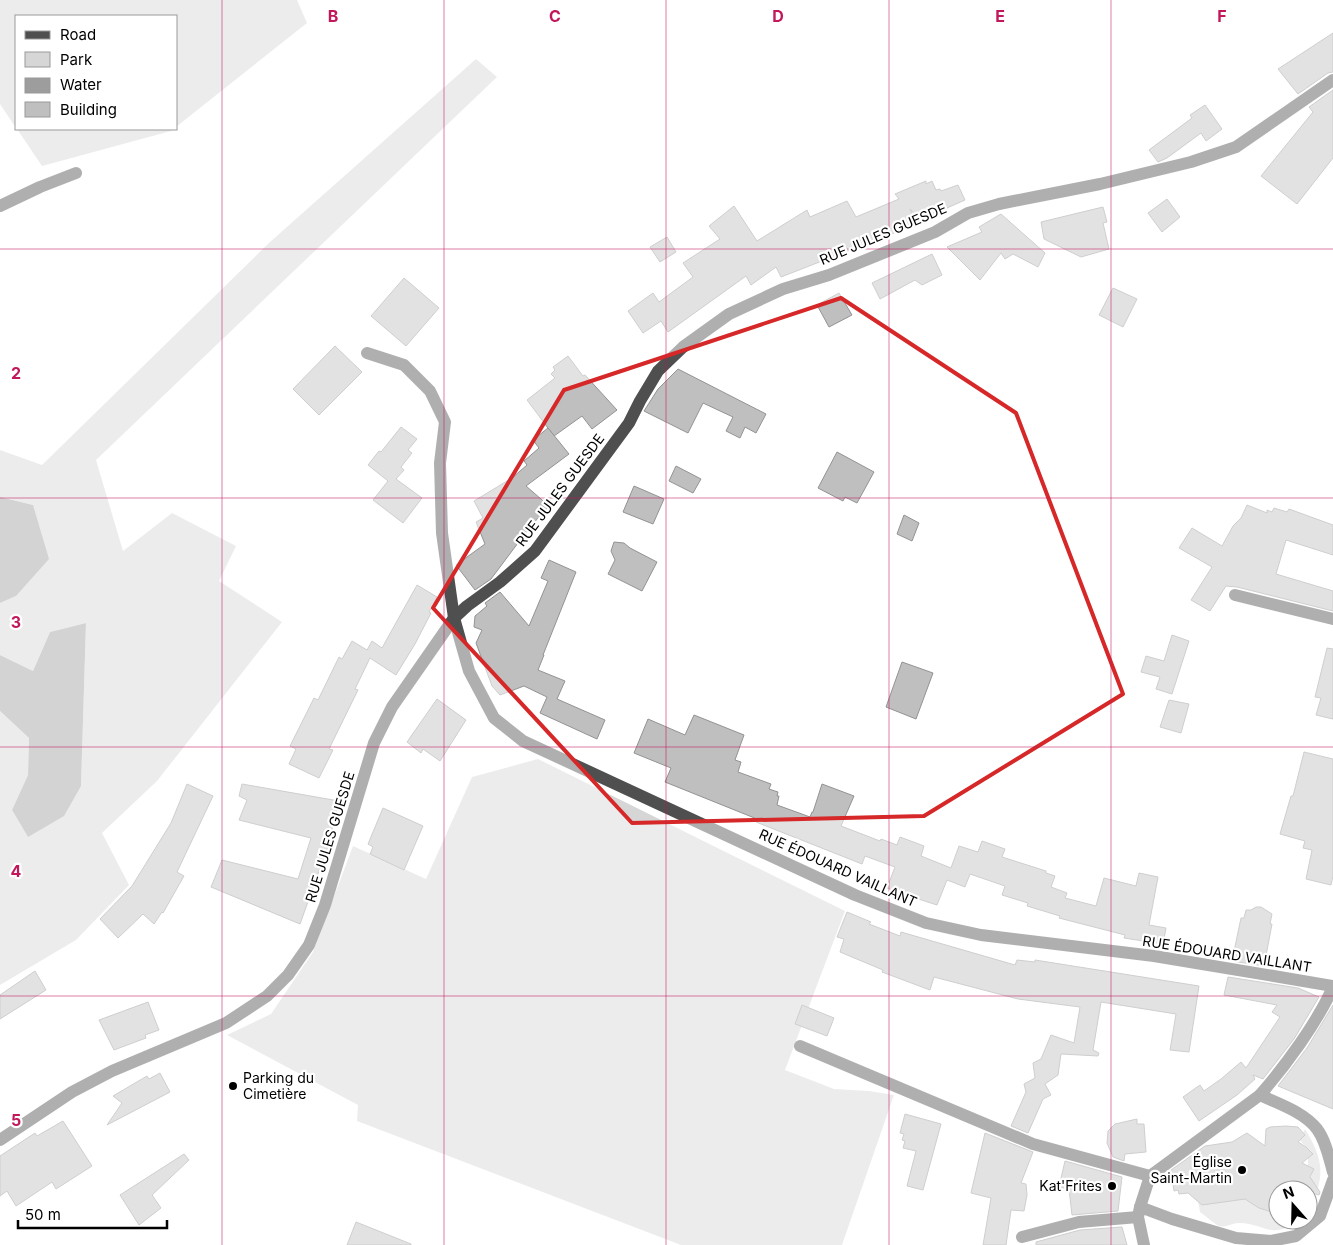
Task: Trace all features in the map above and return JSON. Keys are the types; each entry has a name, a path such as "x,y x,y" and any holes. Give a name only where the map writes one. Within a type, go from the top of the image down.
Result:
{"street":[{"name":"RUE JULES GUESDE","path":"0,1140 72,1092 112,1071 226,1023 267,996 288,975 308,945 325,904 374,743 392,707 454,618 500,582 535,551 629,424 658,371 683,347 729,314 783,289 829,275 935,232 968,213 999,204 1100,184 1191,162 1236,147 1333,80"},
{"path":"0,206 76,173"},
{"name":"RUE ÉDOUARD VAILLANT","path":"367,353 404,365 430,391 445,422 440,463 442,533 454,618 470,671 494,718 523,741 856,895 926,923 981,935 1154,956 1333,987"},
{"path":"1235,595 1333,619"},
{"path":"1144,1245 1139,1212 1150,1176 1260,1095 1273,1081 1324,1008 1333,987"},
{"path":"800,1046 1033,1144 1150,1176"},
{"path":"1260,1095 1301,1115 1317,1128 1325,1143 1333,1172"},
{"path":"1022,1237 1079,1222 1139,1212 1172,1219 1236,1238 1271,1241 1296,1236 1320,1216 1333,1180"}],"highlighted area":[{"path":"841,298 1016,413 1123,694 924,816 632,823 433,608 564,390"}],"green space":[{"path":"0,0 297,0 307,23 178,125 178,15 15,15 15,126 0,104"},
{"path":"476,59 497,77 96,460 123,551 172,513 236,546 219,581 282,622 157,781 102,833 129,885 76,940 0,985 0,711 29,738 28,775 12,810 28,837 81,786 86,623 50,632 33,671 0,655 0,603 16,596 33,505 0,497 0,450 42,465 270,242"},
{"path":"18,130 172,130 171,131 42,166"},
{"path":"538,759 845,911 785,1070 834,1089 894,1095 842,1245 681,1245 357,1121 358,1105 227,1035 271,1014 313,952 353,846 426,879 472,777"},
{"path":"1305,1129 1319,1160 1320,1178 1318,1188 1318,1180 1310,1180 1314,1169 1308,1166 1308,1157 1313,1154 1300,1140 1305,1135 1303,1133"},
{"path":"1240,1196 1268,1203 1268,1229 1239,1223 1219,1226 1200,1212 1198,1201"}],"water":[{"path":"0,497 33,505 49,559 16,596 0,603"},
{"path":"86,623 81,786 64,816 28,837 12,810 28,775 29,738 0,711 0,655 33,671 50,632"}],"building":[{"path":"1333,33 1333,72 1328,73 1298,94 1278,69"},
{"path":"1333,90 1333,158 1297,204 1261,176 1313,112 1309,107"},
{"path":"1205,105 1222,129 1206,141 1201,133 1167,158 1158,162 1149,150 1192,118 1190,115"},
{"path":"926,181 926,184 932,181 936,190 940,189 941,191 958,185 965,200 920,220 910,209 917,224 781,277 776,267 751,285 746,276 668,332 661,321 643,333 628,311 653,293 659,302 693,277 683,263 720,239 709,226 734,206 757,241 807,210 810,217 847,201 856,217 899,199 895,194"},
{"path":"1167,199 1180,217 1162,232 1148,213"},
{"path":"1103,207 1107,222 1103,223 1109,249 1081,257 1044,239 1041,222"},
{"path":"1001,214 1045,253 1038,267 1013,254 1005,259 1001,253 980,280 947,247 982,232 979,227"},
{"path":"667,237 676,252 660,262 650,247"},
{"path":"932,254 942,275 922,285 915,280 880,299 872,283"},
{"path":"404,278 439,308 406,346 371,316"},
{"path":"1113,288 1137,299 1123,327 1099,315"},
{"path":"839,293 852,315 829,327 817,305"},
{"path":"335,346 362,372 319,415 293,389"},
{"path":"568,356 583,376 585,375 617,410 592,429 582,416 554,436 527,400 555,378 551,374 555,370 553,367"},
{"path":"678,369 766,414 756,433 745,427 740,438 726,431 733,417 703,403 688,433 644,411 658,389"},
{"path":"401,427 417,439 408,450 412,453 401,467 404,470 396,479 422,498 403,523 373,500 388,481 368,465"},
{"path":"548,428 569,454 526,486 549,506 530,527 491,579 475,590 456,565 485,544 476,522 483,518 474,501 512,478 527,465 524,461 539,448 533,440"},
{"path":"837,452 874,472 857,503 845,497 843,501 818,488"},
{"path":"676,466 701,479 693,493 669,481"},
{"path":"634,486 664,499 653,524 623,512"},
{"path":"1247,505 1267,513 1267,510 1272,512 1274,508 1287,512 1289,509 1333,525 1333,555 1286,540 1276,574 1333,591 1333,611 1237,587 1226,586 1210,611 1191,600 1212,567 1179,548 1192,528 1222,546 1233,526 1241,518"},
{"path":"904,515 919,523 912,541 897,534"},
{"path":"614,542 624,543 657,562 642,591 608,574 615,560 611,551"},
{"path":"549,560 576,572 538,670 565,681 557,699 605,720 597,739 540,713 547,697 524,686 500,695 492,686 476,643 482,630 474,627 475,616 487,606 485,603 500,592 529,626 548,581 541,578"},
{"path":"417,585 437,597 415,644 396,675 370,658 355,689 358,690 329,749 333,750 319,778 289,764 296,749 290,746 314,698 318,700 339,657 342,659 352,641 367,650 372,641 382,648"},
{"path":"1172,635 1189,641 1172,694 1156,689 1160,677 1141,672 1146,656 1164,661"},
{"path":"1327,648 1333,649 1333,719 1316,715 1321,698 1315,697"},
{"path":"902,662 933,673 916,719 886,707"},
{"path":"437,699 466,720 440,761 423,749 421,753 407,742"},
{"path":"1169,700 1189,704 1181,733 1160,727"},
{"path":"694,715 744,735 735,760 741,762 738,772 771,784 769,789 778,792 777,805 810,817 822,784 854,796 841,826 880,841 881,839 897,845 900,837 924,846 921,856 951,868 959,846 978,852 982,841 1005,849 1002,857 1046,871 1046,873 1055,876 1051,887 1067,893 1065,898 1096,906 1104,878 1136,886 1139,873 1158,877 1149,925 1166,928 1163,944 1124,938 1125,935 1059,918 1060,916 1027,906 1028,903 1002,895 1005,886 970,874 965,887 947,880 937,905 906,895 887,888 895,867 865,856 862,864 756,822 757,819 665,782 671,768 634,753 648,719 685,735"},
{"path":"1304,752 1333,759 1333,876 1331,885 1306,879 1312,850 1303,848 1305,841 1280,834 1291,796 1293,796"},
{"path":"187,784 213,796 177,872 184,876 163,913 154,924 143,914 118,938 100,919 132,886 171,823"},
{"path":"242,784 339,801 328,846 300,924 211,887 222,860 298,879 311,838 239,820 247,800 239,796"},
{"path":"383,808 423,826 404,870 370,854 373,847 368,844"},
{"path":"1261,907 1272,914 1270,924 1272,924 1264,966 1232,961 1241,918 1244,918 1246,910"},
{"path":"847,912 871,922 869,924 900,936 901,932 1015,965 1017,960 1035,962 1035,960 1199,986 1189,1052 1170,1050 1176,1014 1101,1002 1093,1050 1099,1053 1098,1056 1061,1054 1058,1075 1045,1084 1051,1095 1043,1099 1028,1133 1011,1126 1026,1092 1024,1084 1035,1078 1033,1063 1041,1059 1051,1035 1074,1043 1080,1007 1018,999 934,977 930,990 882,972 883,970 840,952 844,939 837,937"},
{"path":"35,971 46,990 0,1019 0,995"},
{"path":"1228,977 1298,988 1319,997 1294,1039 1263,1079 1253,1075 1255,1079 1237,1095 1199,1121 1183,1097 1200,1085 1204,1091 1241,1062 1246,1068 1280,1017 1272,1012 1277,1005 1224,995"},
{"path":"148,1002 159,1030 145,1035 146,1038 114,1050 99,1020"},
{"path":"802,1005 834,1018 827,1036 795,1024"},
{"path":"1333,1005 1333,1109 1278,1086 1307,1048"},
{"path":"160,1073 170,1092 107,1125 122,1103 113,1096 147,1076 149,1079"},
{"path":"905,1114 941,1124 923,1190 907,1186 916,1151 903,1148 905,1141 902,1140 904,1134 900,1133"},
{"path":"1137,1119 1137,1124 1144,1124 1146,1152 1125,1154 1124,1161 1113,1157 1107,1143 1108,1131 1115,1124"},
{"path":"63,1121 92,1166 56,1189 52,1182 16,1206 7,1191 0,1196 0,1156 35,1133 37,1136"},
{"name":"Église Saint-Martin","path":"1270,1127 1298,1127 1305,1135 1298,1142 1313,1154 1302,1163 1314,1169 1310,1177 1312,1180 1268,1180 1268,1211 1259,1208 1245,1199 1202,1205 1188,1193 1179,1194 1178,1190 1174,1191 1171,1170 1205,1146 1232,1142 1247,1133 1265,1146 1266,1129"},
{"path":"985,1133 1033,1152 1021,1183 1026,1184 1027,1195 1024,1211 1011,1210 1006,1245 983,1245 991,1198 971,1193"},
{"path":"184,1154 189,1160 152,1195 161,1208 139,1225 120,1195"},
{"path":"1065,1161 1122,1177 1118,1211 1072,1215 1069,1189 1059,1187"},
{"path":"356,1222 411,1244 411,1245 347,1245"},
{"path":"1122,1227 1127,1245 1036,1245 1036,1242 1080,1230"}],"place":[{"name":"Parking du Cimetière","path":"233,1086"},
{"name":"Église Saint-Martin","path":"1242,1170"},
{"name":"Kat'Frites","path":"1112,1186"}]}
